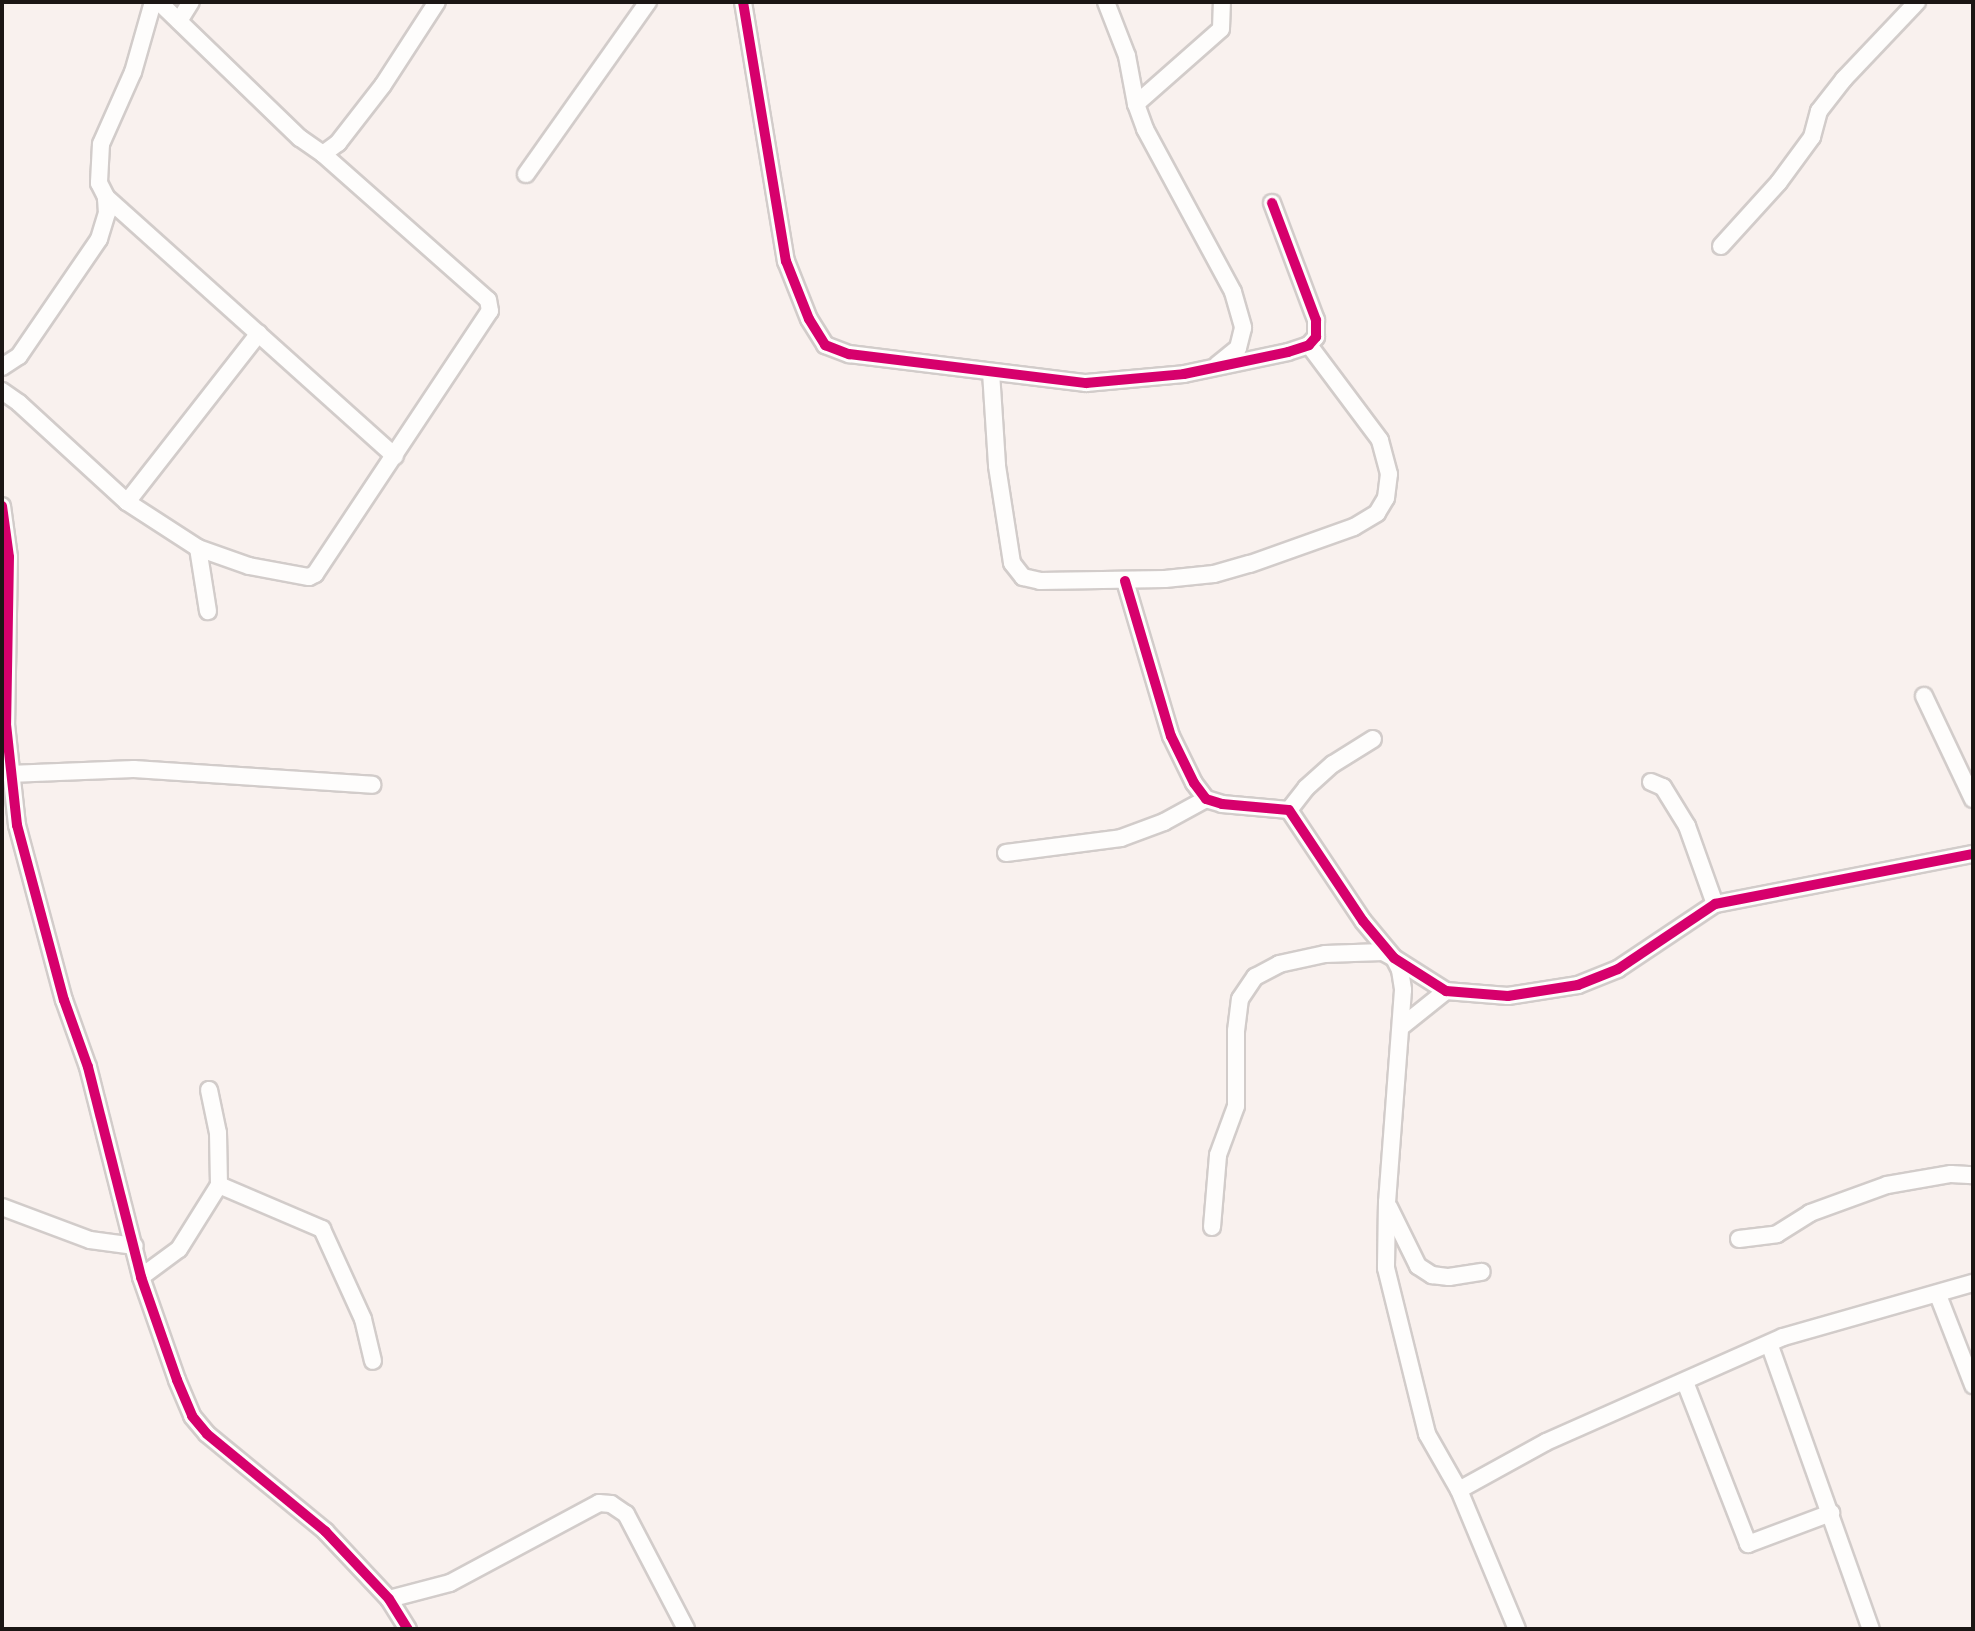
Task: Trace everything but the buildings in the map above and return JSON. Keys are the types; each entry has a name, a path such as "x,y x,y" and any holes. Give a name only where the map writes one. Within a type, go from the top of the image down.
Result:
{"street":[{"path":"2,391 127,502 198,548 249,566 309,577 315,574 395,456 490,311 488,300 323,154 300,138 156,2 133,72 101,144 99,183 106,197 395,456"},
{"path":"179,21 191,2"},
{"path":"323,154 338,143 383,85 437,2"},
{"path":"526,174 648,2"},
{"path":"743,2 786,261 809,319 825,345 849,354 1086,383 1184,374 1288,352 1309,345 1316,337 1316,320 1272,203"},
{"path":"1106,2 1127,56 1136,104 1155,149 1197,219 1233,292 1243,328 1238,348 1216,366"},
{"path":"1136,104 1221,29 1222,2"},
{"path":"1721,246 1779,182 1812,137 1819,111 1917,2"},
{"path":"2,367 19,356 99,239 107,213 106,197"},
{"path":"127,502 259,333"},
{"path":"991,372 997,466 1012,563 1023,577 1040,581 1125,581 1214,574 1354,527 1377,513 1386,498 1389,474 1380,440 1309,345"},
{"path":"2,506 9,557 5,654 9,774 17,825 39,910 88,1067 141,1277 192,1416 207,1434 325,1531 389,1599 408,1629"},
{"path":"198,548 208,611"},
{"path":"1125,581 1171,736 1194,783 1206,799 1222,804 1289,810"},
{"path":"1924,696 1973,799"},
{"path":"1289,810 1306,788 1333,764 1373,739"},
{"path":"9,774 147,770 372,785"},
{"path":"1651,782 1663,787 1687,826 1715,904"},
{"path":"1006,853 1083,846 1121,838 1164,822 1206,799"},
{"path":"1289,810 1363,921 1394,958 1403,978 1387,1202 1386,1268 1399,1333 1427,1434 1459,1490 1517,1629"},
{"path":"1212,1227 1218,1155 1236,1106 1235,1046 1240,999 1255,977 1279,964 1325,954 1383,952 1446,991 1508,996 1578,985 1618,969 1715,904 1973,854"},
{"path":"1401,1027 1446,991"},
{"path":"141,1277 179,1249 219,1185 218,1133 209,1090"},
{"path":"1739,1239 1777,1234 1810,1213 1887,1185 1951,1174 1973,1175"},
{"path":"219,1185 322,1229 363,1319 373,1361"},
{"path":"1387,1202 1418,1266 1432,1275 1449,1277 1482,1272"},
{"path":"2,1207 90,1240 135,1246"},
{"path":"1459,1490 1546,1442 1770,1346 1783,1337 1973,1283"},
{"path":"1938,1295 1973,1385"},
{"path":"1770,1346 1871,1629"},
{"path":"1685,1382 1748,1544 1831,1513"},
{"path":"389,1599 450,1583 599,1503 611,1504 626,1514 686,1629"}],"cycle path":[{"path":"743,2 786,261 809,319 825,345 849,354 1086,383 1184,374 1288,352 1309,345 1316,337 1316,320 1272,203"},
{"path":"2,506 9,557 6,724 17,825 64,1000 88,1067 141,1277 177,1380 192,1416 207,1434 325,1531 389,1599 408,1629"},
{"path":"1125,581 1171,736 1194,783 1206,799 1222,804 1289,810 1363,921 1394,958 1446,991 1508,996 1578,985 1618,969 1715,904 1973,854"}]}
